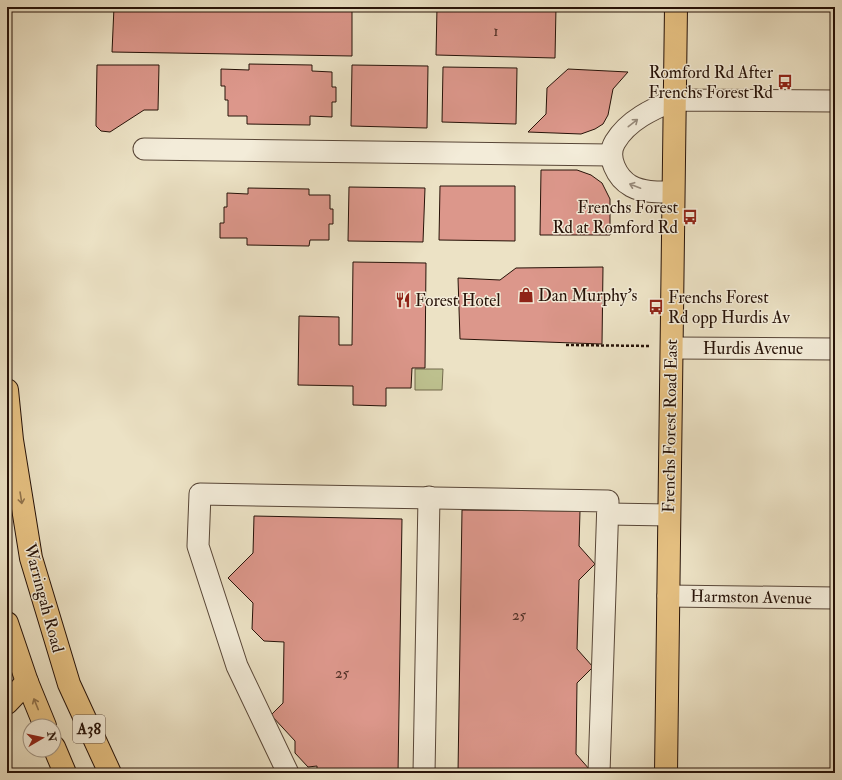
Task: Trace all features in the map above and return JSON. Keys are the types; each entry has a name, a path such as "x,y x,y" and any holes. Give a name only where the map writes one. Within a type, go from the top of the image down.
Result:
{"main road":[{"name":"Frenchs Forest Road East","path":"666,773 676,7"},
{"name":"Warringah Road","path":"7,390 12,440 31,558 68,684 110,773"},
{"path":"7,623 27,682 42,718"},
{"path":"7,703 27,682"},
{"name":"A38","path":"58,758 64,773"}],"street":[{"path":"673,192 652,192 631,186 614,166 611,155 615,142 628,127 651,110 674,100 835,101"},
{"path":"144,149 611,155"},
{"name":"Hurdis Avenue","path":"672,348 835,349"},
{"path":"288,773 237,666 198,546 200,494 608,501 599,773"},
{"path":"424,773 429,497"},
{"path":"608,514 669,515"},
{"name":"Harmston Avenue","path":"668,596 835,598"}],"path":[{"path":"566,345 651,346"}],"green space":[{"path":"415,369 443,369 442,390 415,390"}],"building":[{"path":"114,7 352,7 352,56 112,52"},
{"path":"437,7 556,7 555,58 436,55"},
{"path":"249,64 312,65 312,71 332,72 332,87 336,87 336,102 332,102 332,117 310,116 310,125 247,124 247,116 228,116 228,100 225,100 225,86 221,86 221,69 249,70"},
{"path":"97,65 159,65 158,110 144,110 110,132 101,131 96,126"},
{"path":"352,65 428,66 427,128 351,126"},
{"path":"443,67 517,68 516,124 442,122"},
{"path":"568,69 628,72 613,89 608,115 603,124 595,129 581,134 528,132 546,114 547,88"},
{"path":"541,170 577,170 591,175 602,183 610,199 610,235 540,235"},
{"path":"440,186 515,186 515,241 439,240"},
{"path":"349,187 425,188 423,242 348,241"},
{"path":"248,188 309,189 309,195 330,195 330,209 333,209 333,224 329,224 329,240 310,240 309,246 247,245 247,238 220,238 220,223 224,223 224,207 227,207 227,193 248,194"},
{"path":"353,262 426,263 425,368 412,368 411,388 386,388 386,406 353,405 353,386 298,385 299,316 339,317 339,345 352,345"},
{"path":"603,267 602,344 460,339 458,278 500,280 516,268"},
{"path":"462,510 580,511 579,546 595,564 579,580 577,649 593,667 577,683 576,754 590,770 588,773 458,773"},
{"path":"254,516 402,519 398,773 317,773 317,766 308,767 295,753 295,741 271,715 283,703 284,642 264,641 252,629 253,603 228,578 253,553"}],"place":[{"name":"Romford Rd After Frenchs Forest Rd","path":"785,82"},
{"name":"Frenchs Forest Rd at Romford Rd","path":"690,217"},
{"name":"Dan Murphy's","path":"526,295"},
{"name":"Forest Hotel","path":"403,300"},
{"name":"Frenchs Forest Rd opp Hurdis Av","path":"656,307"}]}
